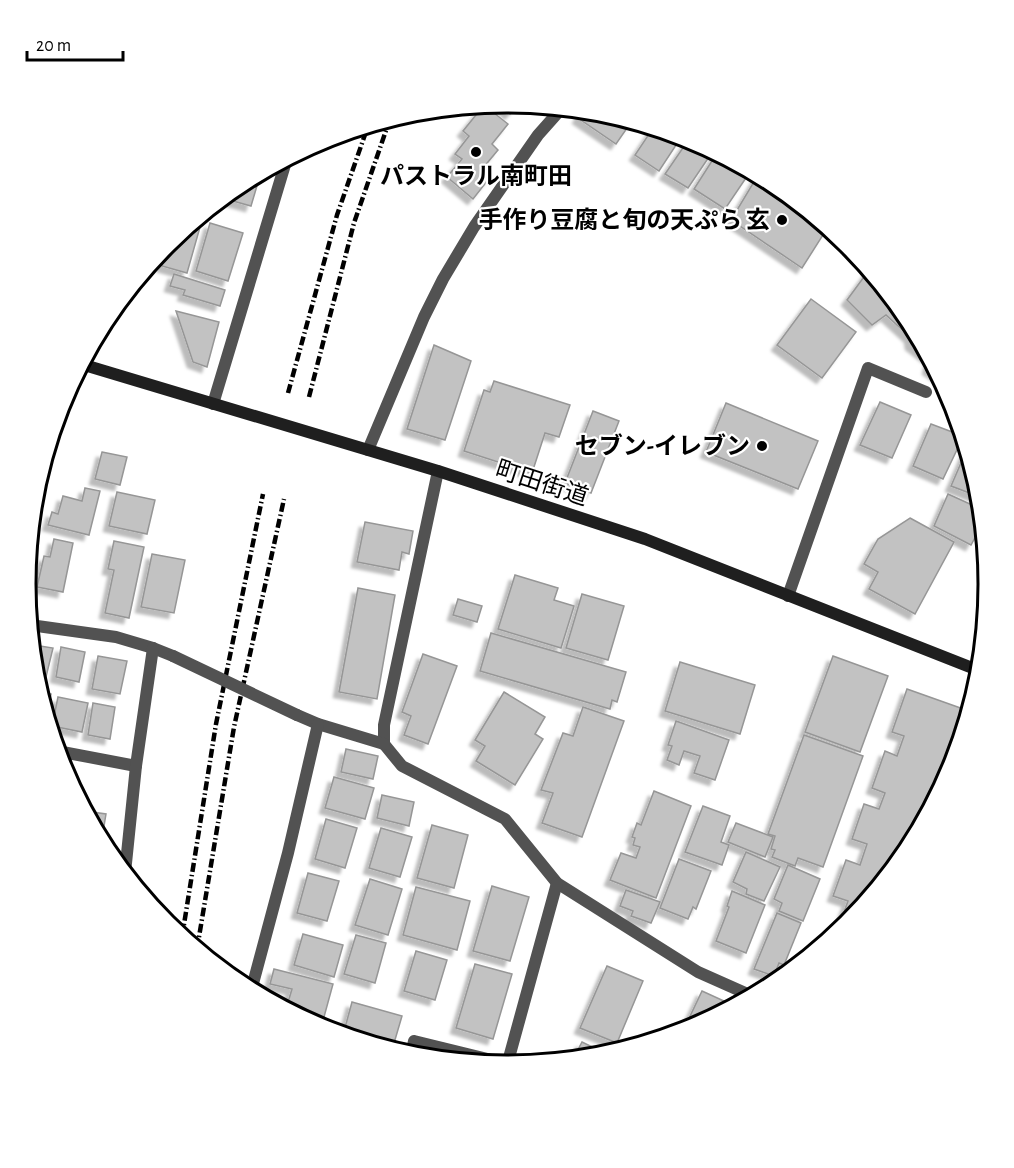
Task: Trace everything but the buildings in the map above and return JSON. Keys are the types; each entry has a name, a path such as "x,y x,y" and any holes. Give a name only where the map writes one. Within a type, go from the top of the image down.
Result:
{"main road":[{"name":"町田街道","path":"90,367 438,471 645,539 970,667"}],"street":[{"path":"368,450 424,317 443,279 474,227 538,135 555,116"},
{"path":"213,404 283,170"},
{"path":"788,596 868,368 926,392"},
{"path":"384,744 384,725 438,471"},
{"path":"38,626 117,637 153,648 318,724 384,744 402,766 505,819 557,883 698,972 742,992"},
{"path":"125,860 153,648"},
{"path":"254,981 288,853 318,724"},
{"path":"68,753 136,766"},
{"path":"510,1055 557,883"},
{"path":"413,1046 414,1041 461,1052"}],"railway":[{"path":"309,397 354,223 387,129"},
{"path":"288,393 337,215 365,135"},
{"path":"184,926 216,724 263,494"},
{"path":"198,940 234,727 284,499"}],"place":[{"name":"パストラル南町田","path":"476,152"},
{"name":"手作り豆腐と旬の天ぷら 玄","path":"782,220"},
{"name":"セブン-イレブン","path":"762,446"}]}
